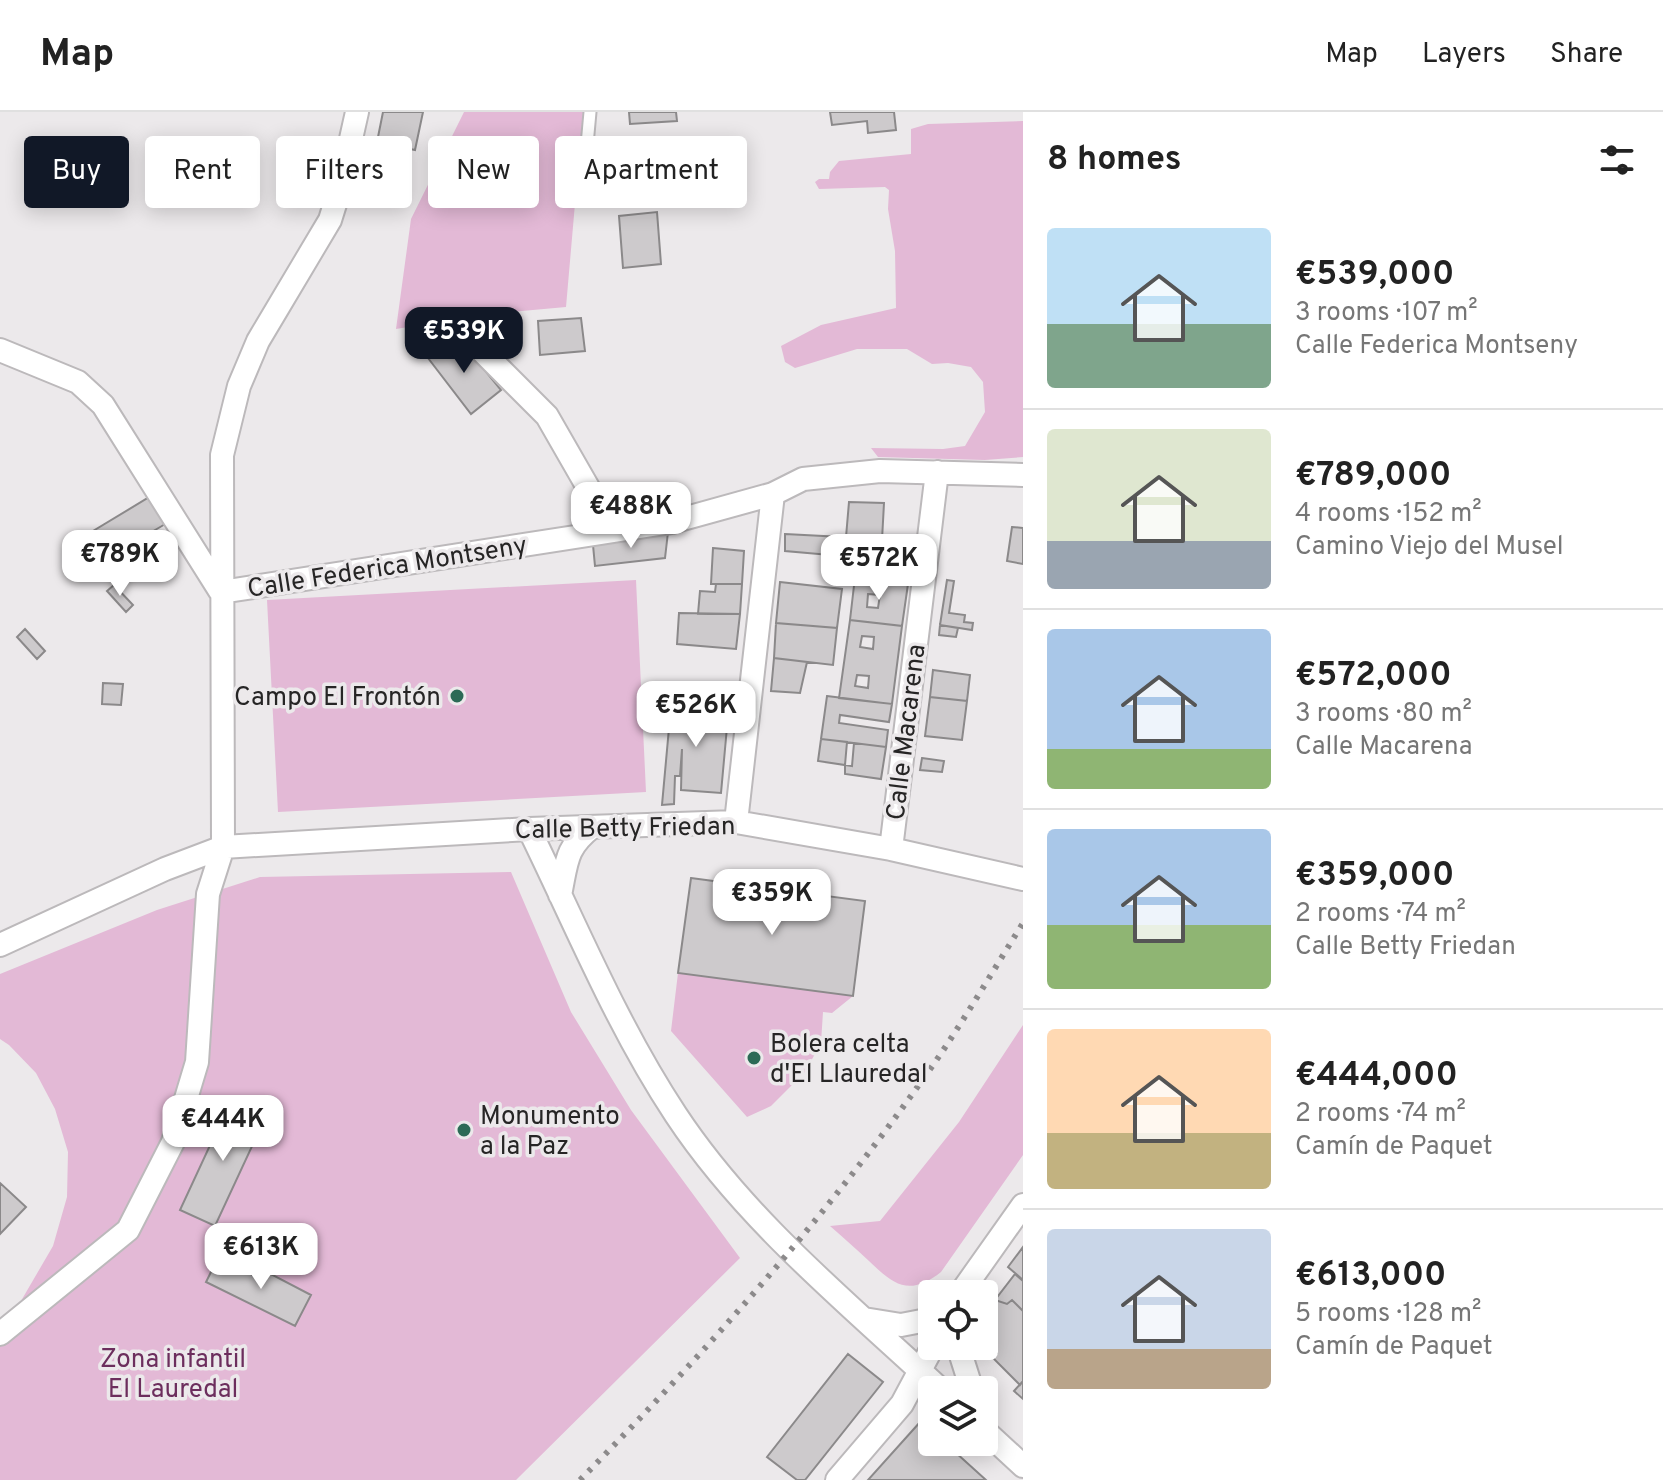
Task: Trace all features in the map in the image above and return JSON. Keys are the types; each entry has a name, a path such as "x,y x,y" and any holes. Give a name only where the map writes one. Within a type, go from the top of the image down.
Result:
{"street":[{"path":"3,1326 128,1230 173,1142 197,1062 208,894 223,847 222,455 239,386 258,341 330,220 357,112"},
{"path":"451,320 547,416 613,531"},
{"path":"0,350 78,382 103,405 221,592"},
{"name":"Calle Federica Montseny","path":"221,592 672,522 773,494 803,479 880,471 1023,475"},
{"name":"Calle Macarena","path":"891,849 937,472"},
{"path":"736,822 773,494"},
{"name":"Calle Betty Friedan","path":"0,945 165,869 223,847 529,829 736,822 891,849 1023,879"},
{"path":"560,895 567,858 575,841 592,827"},
{"path":"529,829 619,1017 677,1116 736,1194 925,1376"},
{"path":"970,1280 1023,1205"},
{"path":"864,1319 901,1325 918,1322"},
{"path":"837,1480 902,1404 927,1360"},
{"path":"998,1440 1023,1466"}],"lane":[{"path":"588,136 590,112"}],"green space":[{"path":"464,112 583,112 581,136 555,136 555,208 575,208 566,307 488,314 396,329 411,219 428,185 428,208 539,208 539,136 452,136"},
{"path":"1023,121 1023,457 985,460 878,457 871,448 943,449 965,446 985,412 983,382 971,367 932,364 907,349 857,349 795,368 785,362 781,346 821,325 896,308 889,190 885,187 819,189 815,182 829,179 830,172 839,161 911,154 911,129 928,124"},
{"name":"Campo El Frontón","path":"636,580 646,792 278,812 267,600"},
{"name":"Zona infantil El Lauredal","path":"511,872 571,1012 631,1110 740,1258 516,1480 0,1480 0,1337 53,1246 67,1197 68,1152 55,1109 36,1073 0,1039 0,974 157,910 260,877"},
{"name":"Bolera celta d'El Llauredal","path":"678,973 853,996 832,1013 823,1012 821,1043 805,1072 771,1106 747,1117 671,1031"},
{"path":"1023,1025 1023,1155 941,1272 930,1280 918,1280 918,1284 911,1286 894,1282 830,1226 880,1221 959,1122"}],"building":[{"path":"383,112 423,112 415,150 412,149 412,136 378,136"},
{"path":"629,112 676,112 677,121 630,124"},
{"path":"830,112 894,112 896,130 868,133 867,121 832,125"},
{"path":"657,212 661,264 623,268 619,216"},
{"path":"581,318 585,351 540,355 538,321"},
{"path":"457,336 501,390 471,414 428,358"},
{"path":"151,496 167,523 104,560 88,534"},
{"path":"849,502 884,503 882,540 846,537"},
{"path":"1012,527 1023,528 1023,564 1007,561"},
{"path":"668,532 665,558 595,566 593,545"},
{"path":"785,534 842,537 841,556 785,551"},
{"path":"842,537 870,539 864,578 841,574"},
{"path":"713,548 744,551 742,584 711,584"},
{"path":"855,577 908,584 902,626 850,620","holes":["868,594 880,595 878,608 867,607"]},
{"path":"947,580 954,581 949,613 965,615 964,622 973,623 972,630 940,625"},
{"path":"780,582 842,589 837,628 776,623"},
{"path":"716,584 742,584 740,614 698,614 700,591 715,592"},
{"path":"114,585 133,605 126,612 107,591"},
{"path":"679,613 740,614 736,649 677,644"},
{"path":"850,620 902,626 892,704 839,698","holes":["862,636 874,637 873,649 860,647","857,675 869,676 868,688 855,686"]},
{"path":"776,623 837,628 833,665 774,658"},
{"path":"940,625 958,628 956,637 939,635"},
{"path":"25,629 45,651 37,659 17,637"},
{"path":"774,658 807,662 800,693 771,691"},
{"path":"933,670 970,675 967,701 930,697"},
{"path":"103,683 123,684 121,705 102,704"},
{"path":"827,696 892,704 889,722 840,715 839,723 888,730 886,747 821,739"},
{"path":"930,697 967,701 962,740 925,736"},
{"path":"687,702 729,705 721,793 681,790 682,749 680,776 675,776 674,804 662,805 671,706 687,707"},
{"path":"821,739 847,742 845,765 818,761"},
{"path":"854,743 886,747 881,779 845,774 845,765 852,766"},
{"path":"922,758 944,761 942,772 920,770"},
{"path":"691,878 865,901 853,996 678,973"},
{"path":"231,1100 266,1116 215,1226 180,1210"},
{"path":"0,1183 26,1207 0,1234"},
{"path":"1023,1247 1023,1280 1008,1267"},
{"path":"218,1258 265,1281 269,1273 311,1295 295,1326 206,1282"},
{"path":"1015,1274 1023,1281 1023,1311 1012,1300 1007,1304 998,1301 998,1296"},
{"path":"1012,1300 1023,1311 1023,1381 1020,1385 995,1360 998,1360 998,1301 1007,1304"},
{"path":"848,1354 883,1382 805,1480 797,1480 767,1457"},
{"path":"1023,1381 1023,1399 1014,1391"},
{"path":"918,1424 918,1456 959,1456 986,1480 868,1480"}],"railway":[{"path":"580,1480 724,1327 859,1165 942,1052 1023,923"}],"place":[{"name":"Campo El Frontón","path":"457,696"},
{"name":"Bolera celta d'El Llauredal","path":"754,1058"},
{"name":"Monumento a la Paz","path":"464,1130"}]}
